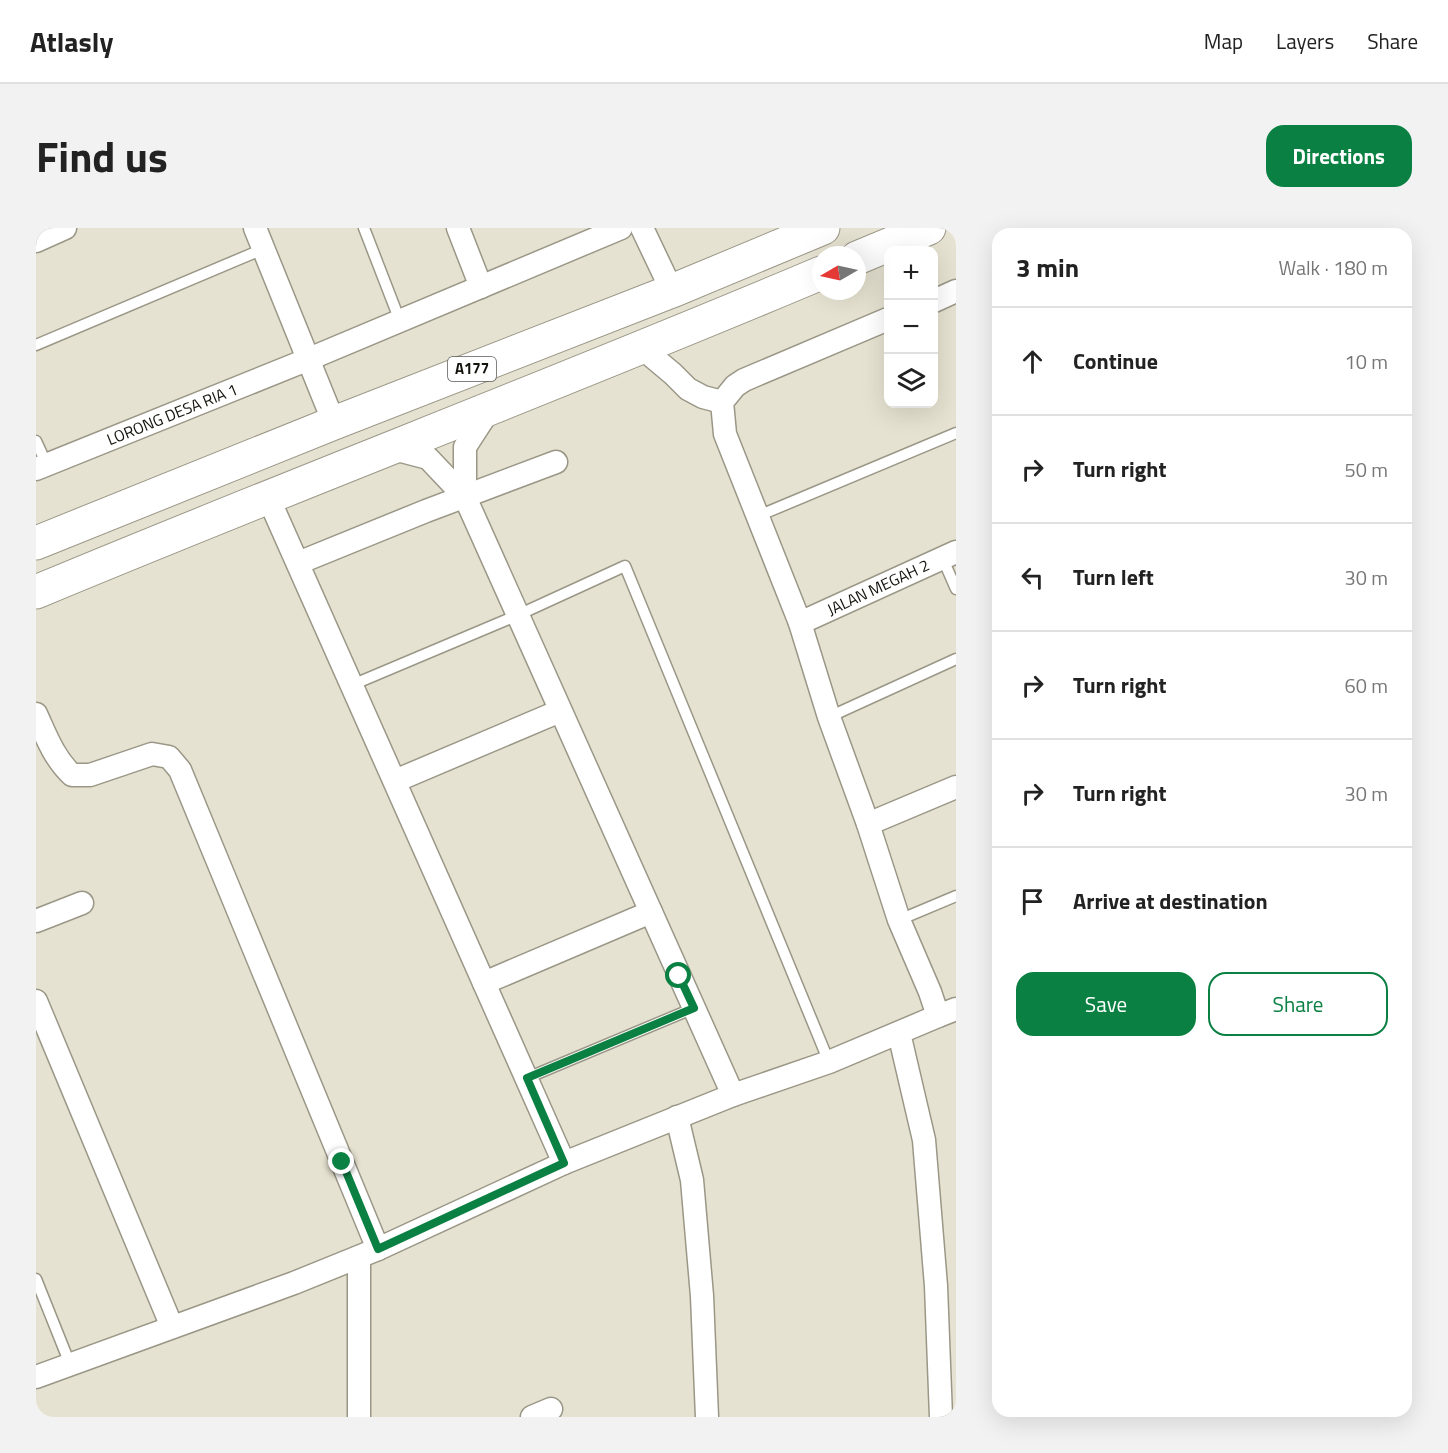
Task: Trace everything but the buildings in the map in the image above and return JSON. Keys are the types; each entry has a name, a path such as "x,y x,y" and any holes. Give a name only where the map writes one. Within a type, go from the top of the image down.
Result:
{"highway":[{"name":"A177","path":"36,543 672,291 823,228"},
{"path":"866,254 929,228"},
{"name":"A177","path":"36,592 490,407 642,348 812,277"},
{"path":"672,291 680,300 694,305 715,307 761,298"}],"street":[{"path":"458,228 481,287"},
{"name":"LORONG DESA RIA 1","path":"41,467 309,359 621,228"},
{"path":"642,228 672,291"},
{"path":"259,238 334,423"},
{"path":"935,300 956,291"},
{"path":"36,1377 369,1253 564,1163 733,1095 829,1062 947,1013 930,992 899,920 868,824 829,717 800,623 725,434 722,402 735,386 744,380 884,322"},
{"path":"642,348 688,389 703,397 722,402"},
{"path":"465,497 465,447 490,407"},
{"path":"389,448 429,458 465,497 733,1095"},
{"path":"298,563 556,462"},
{"path":"268,497 564,1163"},
{"name":"JALAN MEGAH 2","path":"800,623 949,554"},
{"path":"395,781 560,711"},
{"path":"36,714 53,751 62,766 72,774 90,775 152,754 169,757 180,770 369,1253 359,1417"},
{"path":"868,824 956,787"},
{"path":"36,921 82,903"},
{"path":"484,983 651,912"},
{"path":"36,1001 172,1327"},
{"path":"899,1033 924,1140 936,1286 940,1417"},
{"path":"677,1117 692,1180 702,1296 707,1417"}],"lane":[{"path":"364,228 400,321"},
{"path":"36,345 259,238"},
{"path":"758,516 956,433"},
{"path":"36,441 41,467"},
{"path":"949,554 956,589"},
{"path":"352,685 518,615 625,566 829,1062"},
{"path":"829,717 956,659"},
{"path":"899,920 956,896"},
{"path":"527,1078 694,1008"},
{"path":"36,1279 70,1364"}],"route":[{"path":"342,1162 378,1249 564,1163 527,1078 694,1008 679,976"}]}
